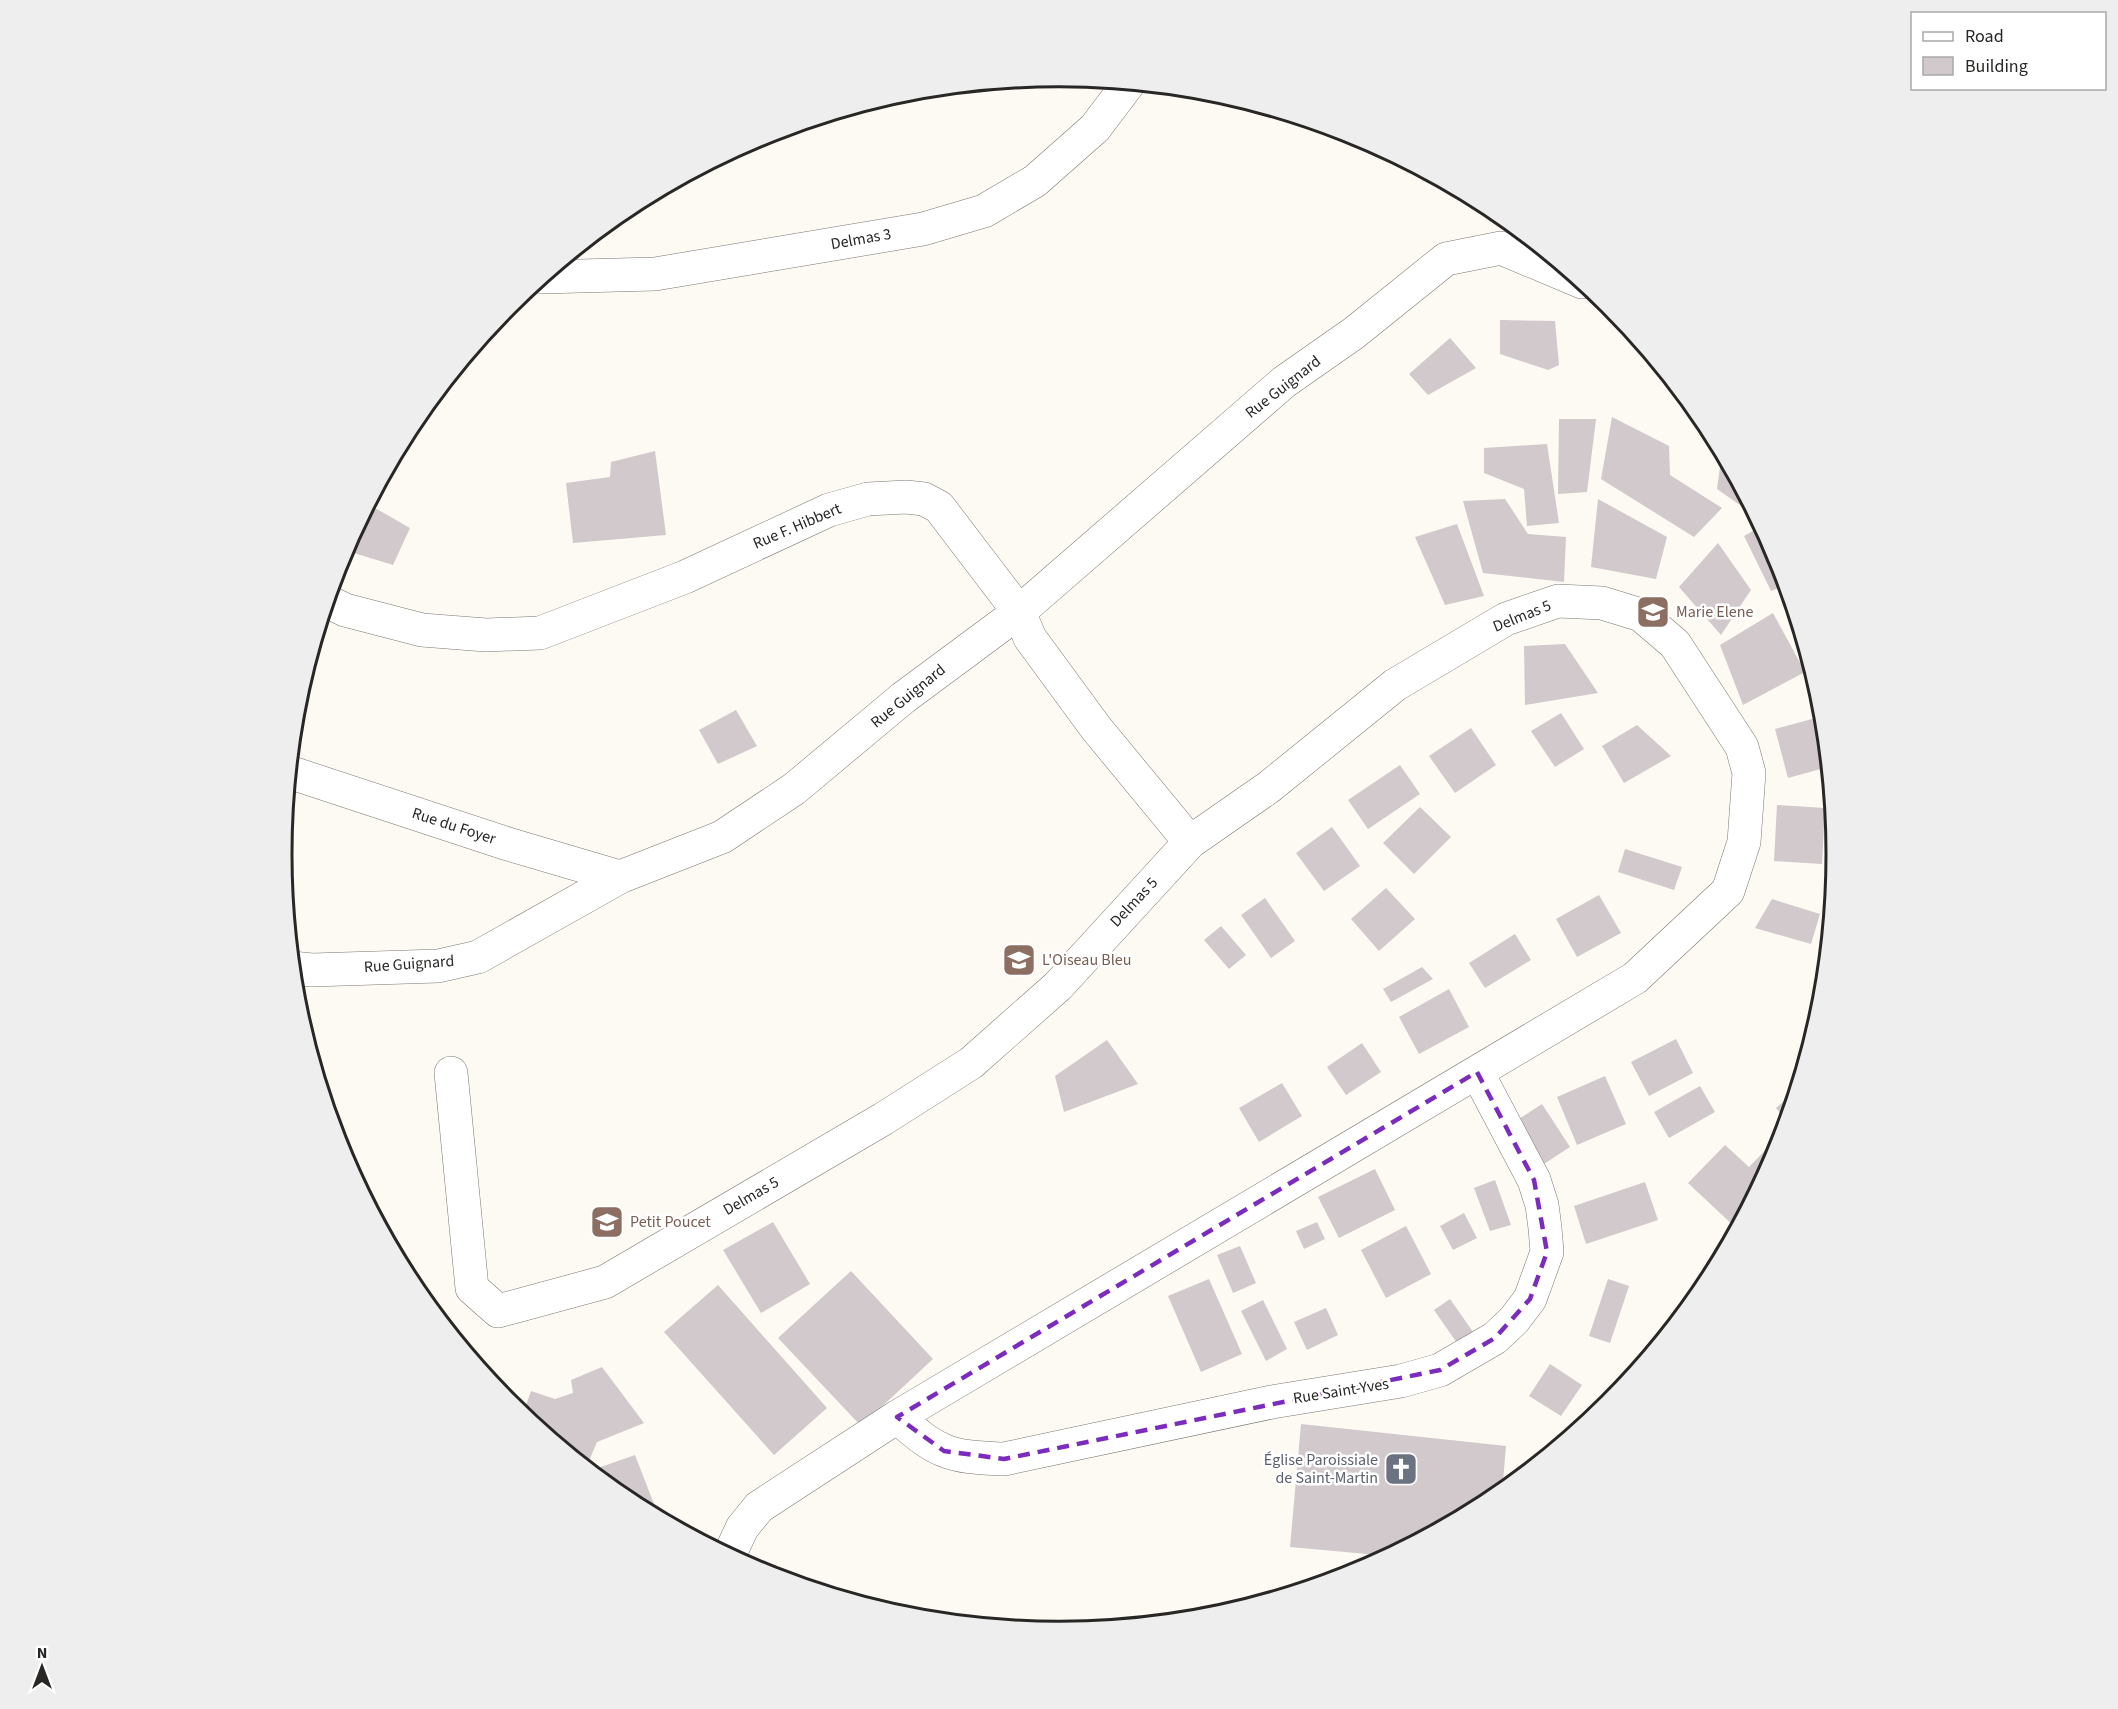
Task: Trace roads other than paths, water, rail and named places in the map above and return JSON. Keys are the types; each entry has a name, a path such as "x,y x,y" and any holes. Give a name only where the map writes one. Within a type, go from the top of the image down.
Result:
{"street":[{"name":"Delmas 3","path":"553,277 655,274 923,229 984,211 1035,181 1095,128 1123,90"},
{"name":"Rue Guignard","path":"300,968 438,966 478,957 620,877 722,837 794,789 903,698 1019,612 1284,382 1354,333 1446,259 1501,248 1559,272"},
{"name":"Rue F. Hibbert","path":"333,604 345,610 422,630 486,635 540,633 685,577 829,510 868,499 906,497 924,499 939,507 1019,612 1030,638 1096,728 1190,842"},
{"name":"Delmas 5","path":"451,1073 472,1288 498,1311 605,1282 883,1119 971,1063 1058,986 1190,842 1269,787 1395,685 1506,619 1558,601 1602,603 1641,615 1675,644 1742,747 1749,773 1744,842 1728,891 1635,978 897,1417 759,1507 742,1528 732,1549"},
{"name":"Rue du Foyer","path":"296,774 508,844 620,877"},
{"name":"Rue Saint-Yves","path":"897,1417 923,1439 944,1451 1004,1459 1272,1402 1401,1381 1440,1370 1495,1338 1514,1320 1530,1299 1547,1252 1542,1205 1534,1180 1477,1072"}],"place":[{"name":"Marie Elene","path":"1653,612"},
{"name":"L'Oiseau Bleu","path":"1019,960"},
{"name":"Petit Poucet","path":"607,1222"},
{"name":"Église Paroissiale de Saint-Martin","path":"1401,1469"}]}
